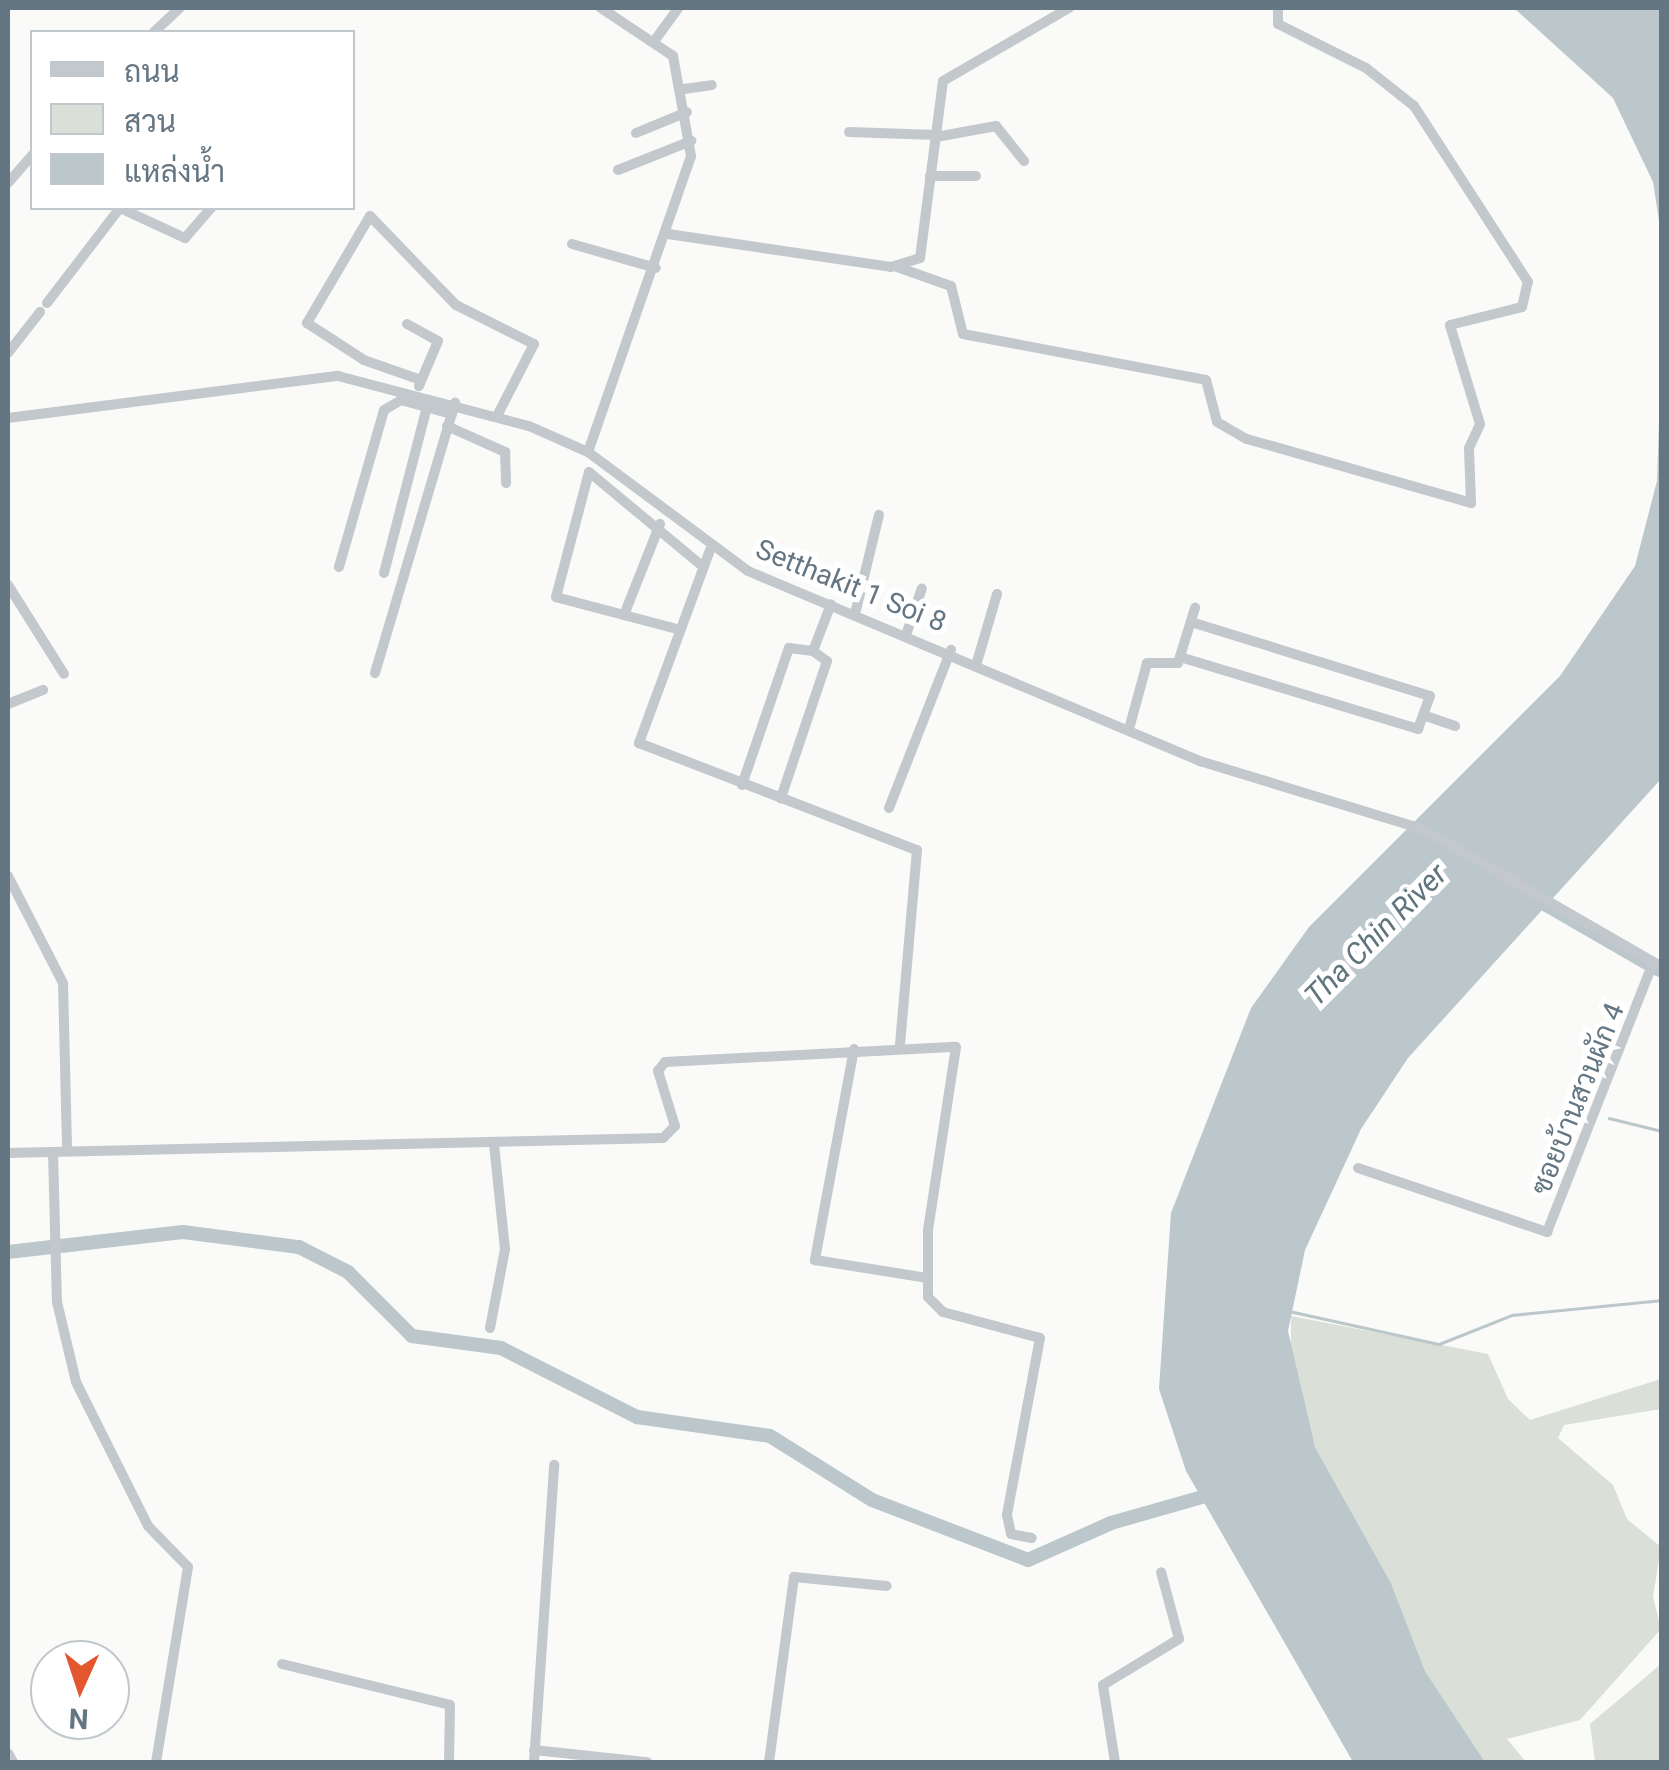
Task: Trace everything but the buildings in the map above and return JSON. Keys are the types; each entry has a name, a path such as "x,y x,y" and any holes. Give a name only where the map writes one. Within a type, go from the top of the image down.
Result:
{"street":[{"path":"156,30 180,8"},
{"path":"588,452 668,234 690,140 684,88 674,56 602,8"},
{"path":"654,40 678,8"},
{"path":"898,267 925,251 943,81 1069,8"},
{"path":"668,234 898,267 950,286 963,334 1206,380 1217,422 1247,439 1471,503 1469,448 1480,424 1450,324 1522,307 1528,282 1414,106 1366,68 1278,24 1278,8"},
{"path":"684,88 712,86"},
{"path":"636,133 687,112"},
{"path":"849,132 936,136 993,125 1024,162"},
{"path":"618,170 690,140"},
{"path":"8,184 30,157"},
{"path":"930,176 976,176"},
{"path":"8,353 118,210"},
{"path":"124,210 185,238 209,210"},
{"path":"407,324 438,342 419,385 364,360 307,323 370,216 456,305 534,344 497,416"},
{"path":"572,244 656,268"},
{"name":"Setthakit 1 Soi 8","path":"8,418 296,378 419,385 453,408 497,416 588,452 710,550 1254,781 1425,830 1657,965"},
{"path":"339,567 384,410 400,400 453,408 376,674"},
{"path":"384,573 427,407"},
{"path":"447,426 505,452 506,483"},
{"path":"677,628 556,597 590,472 660,524 700,564"},
{"path":"856,614 880,515"},
{"path":"624,615 660,524"},
{"path":"710,550 700,564 639,743 919,854 900,1046"},
{"path":"8,584 64,674"},
{"path":"907,632 922,588"},
{"path":"977,662 997,594"},
{"path":"813,651 832,604"},
{"path":"1180,657 1194,608"},
{"path":"1129,729 1147,662 1180,657 1418,729 1430,696 1190,622"},
{"path":"742,785 789,648 813,651 828,662 781,798"},
{"path":"889,808 952,650"},
{"path":"8,704 43,690"},
{"path":"1424,714 1455,726"},
{"path":"8,876 63,983 67,1151"},
{"name":"ซอยบ้านสวนผัก 4","path":"1358,1168 1548,1232 1657,965"},
{"path":"8,1153 494,1144 670,1135 658,1072 664,1062 900,1046 961,1052 927,1278 938,1310 1040,1338 1007,1525 1032,1538"},
{"path":"854,1049 815,1260 927,1278"},
{"path":"490,1328 505,1249 494,1144"},
{"path":"53,1152 56,1260 78,1387 148,1526 188,1566 156,1762"},
{"path":"554,1464 534,1756 647,1762"},
{"path":"1115,1762 1103,1685 1179,1638 1162,1572"},
{"path":"768,1762 794,1577 887,1586"},
{"path":"282,1664 450,1705 449,1762"},
{"path":"8,1753 13,1762"}],"green space":[{"path":"1291,1316 1488,1354 1508,1399 1530,1420 1661,1379 1661,1409 1564,1425 1558,1438 1613,1485 1627,1519 1661,1547 1653,1597 1661,1629 1580,1720 1507,1739 1526,1762 1485,1762 1425,1671 1391,1583 1315,1447 1291,1372"},
{"path":"1661,1664 1661,1762 1595,1762 1590,1724"}],"water":[{"path":"1514,8 1661,8 1661,233 1653,182 1613,98"},
{"name":"Tha Chin River","path":"1661,364 1661,779 1408,1058 1361,1129 1305,1250 1288,1331 1315,1447 1391,1583 1425,1671 1485,1762 1353,1762 1186,1471 1159,1389 1171,1213 1251,1008 1309,927 1560,676 1635,566 1657,481"}],"waterway":[{"path":"1537,903 1646,966"},
{"path":"1657,972 1662,974"},
{"path":"1609,1118 1662,1131"},
{"path":"8,1252 183,1232 299,1247 348,1272 412,1336 501,1348 637,1417 770,1436 872,1500 1028,1560 1111,1523 1216,1493"},
{"path":"1289,1311 1439,1344 1512,1315 1662,1300"}]}
